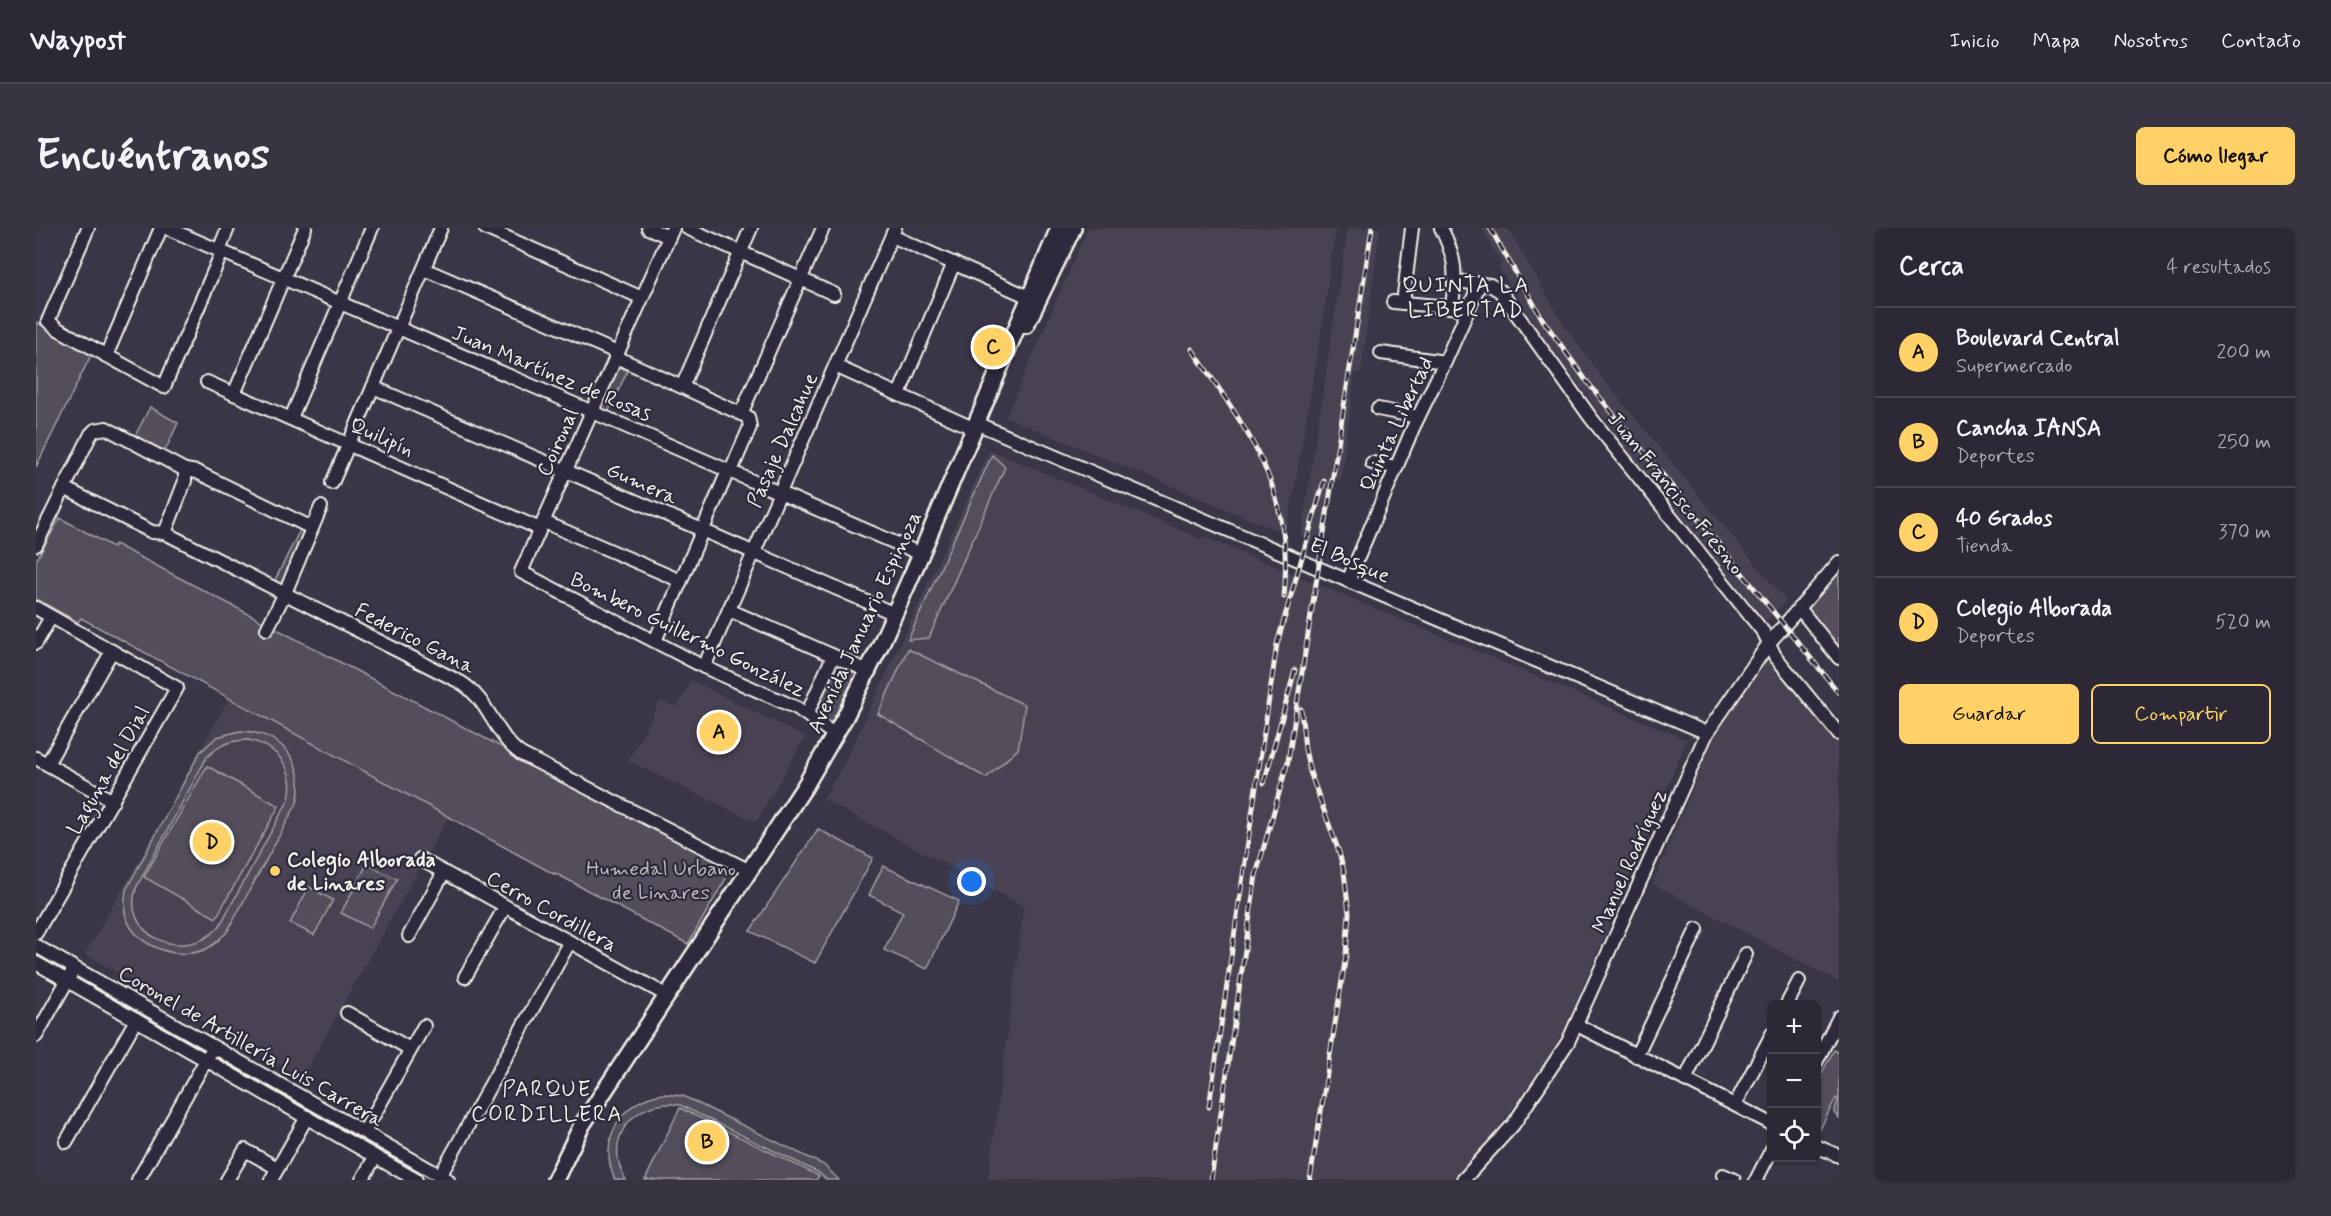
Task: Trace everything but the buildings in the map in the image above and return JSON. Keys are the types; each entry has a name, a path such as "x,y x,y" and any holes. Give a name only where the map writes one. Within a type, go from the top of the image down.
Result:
{"main road":[{"name":"Avenida Januario Espinoza","path":"998,375 1042,296 1074,228"},
{"name":"Avenida Januario Espinoza","path":"555,1180 582,1125 750,871 835,735 895,614 998,375 1055,229"}],"street":[{"path":"88,228 48,321 58,329 164,387 228,228"},
{"path":"106,356 161,228"},
{"name":"Juan Martínez de Rosas","path":"167,228 921,554"},
{"path":"234,394 305,228"},
{"path":"291,418 372,228"},
{"path":"332,483 441,228"},
{"path":"485,228 642,298"},
{"path":"648,228 671,232"},
{"path":"687,228 834,294"},
{"path":"682,387 751,228"},
{"path":"741,414 823,228"},
{"path":"1412,228 1398,302 1469,309"},
{"path":"1441,228 1450,246 1456,272 1452,308"},
{"name":"Coironal","path":"521,572 671,232"},
{"path":"894,232 954,263 1029,297"},
{"name":"Pasaje Dalcahue","path":"704,668 894,232"},
{"path":"899,394 954,263"},
{"path":"424,269 617,355 748,417 751,423 655,641"},
{"path":"1455,281 1480,283"},
{"name":"Quinta Libertad","path":"1348,581 1418,417 1480,283"},
{"name":"Juan Francisco Fresno","path":"1480,283 1496,287 1504,297 1578,400 1764,633 1775,656 1839,734"},
{"path":"1380,353 1445,362"},
{"name":"El Bosque","path":"835,366 1707,733"},
{"name":"Quilipín","path":"207,382 349,444 681,581"},
{"name":"Gumera","path":"373,387 895,614"},
{"path":"1378,409 1418,417"},
{"path":"36,545 91,434 100,428 113,430 185,470 197,472 312,528"},
{"path":"1372,463 1396,467"},
{"path":"165,532 185,481 185,470"},
{"name":"Federico Gana","path":"64,488 152,531 165,532 472,689 511,746 521,754 750,871"},
{"path":"267,629 285,593 321,507"},
{"name":"Manuel Rodríguez","path":"1463,1180 1513,1125 1568,1042 1707,733 1769,643 1839,562"},
{"name":"Bombero Guillermo González","path":"521,572 704,668 797,708 835,735"},
{"path":"36,608 112,651 42,761 113,801"},
{"path":"1798,608 1839,658"},
{"path":"729,610 868,671"},
{"path":"36,643 51,617"},
{"name":"Laguna del Dial","path":"36,933 177,688 112,651"},
{"name":"Avenida Januario Espinoza","path":"807,714 833,656"},
{"name":"Cerro Cordillera","path":"420,859 443,874 666,995"},
{"path":"409,936 443,874"},
{"path":"465,977 505,906"},
{"path":"1636,1056 1696,929"},
{"path":"444,1178 569,943"},
{"name":"Coronel de Artillería Luis Carrera","path":"36,946 444,1178"},
{"path":"1685,1080 1746,954"},
{"name":"Coronel de Artillería Luis Carrera","path":"36,963 416,1180"},
{"path":"36,1036 75,968"},
{"path":"1790,1000 1799,981"},
{"path":"347,1013 410,1049"},
{"path":"1821,1056 1834,1041 1839,1017"},
{"path":"66,1142 136,1020"},
{"path":"1577,1025 1767,1121"},
{"path":"364,1132 424,1026"},
{"path":"1735,1105 1767,1044"},
{"path":"138,1180 213,1047"},
{"path":"271,1180 307,1118"},
{"path":"1821,1148 1839,1156"},
{"path":"227,1180 245,1150 277,1168"},
{"path":"393,1167 402,1154"},
{"path":"362,1180 375,1156"},
{"path":"1756,1180 1767,1159"}],"shaded area":[{"path":"1088,228 1336,228 1320,340 1288,525 1279,531 1006,417"},
{"path":"1348,228 1380,228 1361,373 1355,373 1341,479 1336,479 1325,546 1301,536"},
{"path":"1482,228 1508,228 1565,327 1606,383 1786,601 1766,621 1638,463 1546,341 1499,268 1501,263"},
{"path":"990,450 1201,539 1203,536 1687,740 1569,1020 1549,1057 1481,1153 1455,1180 988,1180 1024,906 823,799 848,756"},
{"path":"1769,658 1839,743 1839,982 1653,884 1715,735"},
{"path":"691,680 805,737 756,822 628,761 660,701 677,707"},
{"name":"Colegio Alborada de Linares","path":"229,698 448,817 302,1078 85,954"}],"green space":[{"path":"36,322 92,353 36,467"},
{"path":"617,361 630,365 607,415 595,411"},
{"path":"150,407 178,423 165,451 135,436"},
{"path":"992,455 1005,467 929,638 908,640"},
{"name":"Humedal Urbano de Linares","path":"60,518 113,547 115,544 732,868 688,944 81,618 78,622 36,599 36,561"},
{"path":"301,528 307,531 284,587 274,582"},
{"path":"1839,569 1839,649 1807,609"},
{"path":"908,649 1025,705 1018,749 986,778 878,714"},
{"path":"834,659 863,674 833,731 810,713"},
{"path":"240,731 268,737 279,743 294,762 298,775 297,803 227,932 212,946 201,951 178,953 166,951 144,941 129,924 125,913 126,890 200,752 217,737","holes":["249,740 259,743 276,754 287,769 290,778 289,799 219,927 205,938 189,944 173,944 158,939 145,931 137,918 134,903 137,886 207,757 221,746 231,742"]},
{"path":"207,766 279,806 216,918 144,877"},
{"path":"818,829 873,858 815,963 750,931"},
{"path":"367,864 397,879 370,928 341,913"},
{"path":"883,866 959,901 927,969 884,950 903,912 869,895"},
{"path":"309,887 333,900 314,935 290,923"},
{"path":"1834,1050 1839,1053 1839,1118 1834,1113 1838,1099 1836,1098 1821,1127 1821,1108 1821,1074"},
{"path":"664,1094 683,1096 824,1165 839,1180 827,1180 819,1173 680,1105 664,1104 637,1114 627,1124 620,1136 618,1150 619,1165 626,1180 615,1180 610,1165 609,1150 611,1137 617,1124 636,1104 649,1097"},
{"path":"680,1108 819,1176 816,1180 645,1180"}],"railway":[{"path":"1211,1180 1256,875 1288,761 1372,228"},
{"path":"1490,228 1543,320 1585,379 1839,693"},
{"path":"1192,349 1249,435 1274,493 1282,524 1286,559 1284,597"},
{"path":"1209,1107 1277,644 1324,481"},
{"path":"1264,783 1295,670"},
{"path":"1301,709 1310,772 1339,852 1349,913 1346,955 1310,1180"}],"place":[{"name":"40 Grados","path":"993,347"},
{"name":"Boulevard Central","path":"719,732"},
{"name":"Colegio Alborada","path":"212,842"},
{"name":"Colegio Alborada de Linares","path":"275,871"},
{"name":"Cancha IANSA","path":"707,1142"}],"district":[{"name":"QUINTA LA LIBERTAD","path":"1466,296"},
{"name":"PARQUE CORDILLERA","path":"547,1100"}]}
